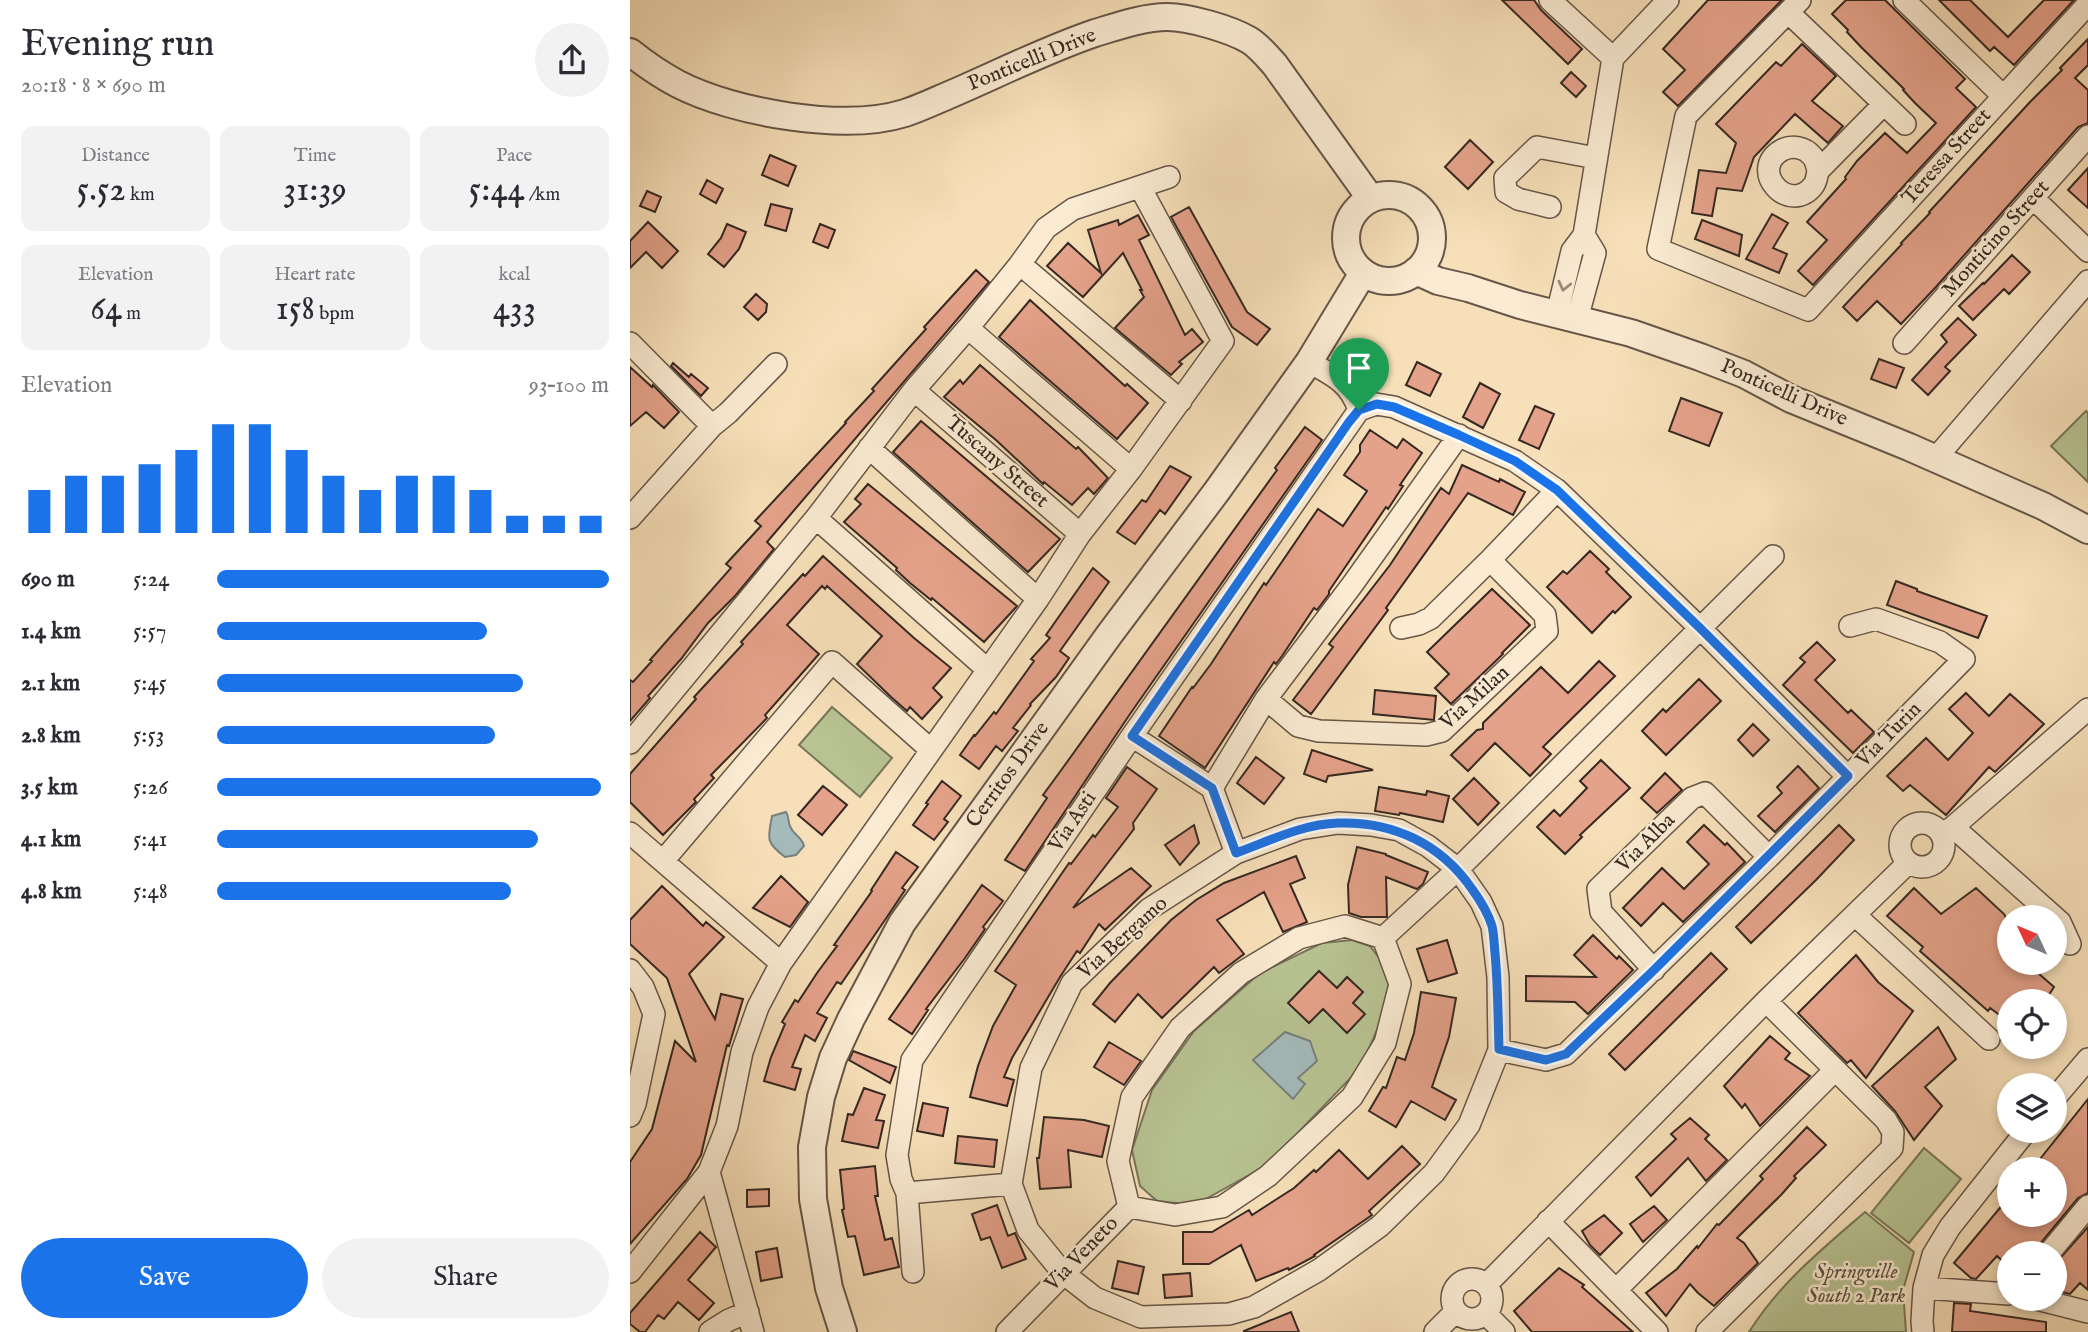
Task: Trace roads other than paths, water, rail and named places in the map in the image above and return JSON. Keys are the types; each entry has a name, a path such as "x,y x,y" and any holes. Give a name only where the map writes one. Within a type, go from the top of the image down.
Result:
{"street":[{"path":"1550,0 1613,58"},
{"path":"1567,317 1595,254 1584,235 1613,58 1668,0"},
{"path":"1904,0 2003,96"},
{"name":"Teressa Street","path":"1795,6 1686,116 1658,248 1808,310 2088,4"},
{"path":"1795,6 1905,124"},
{"name":"Ponticelli Drive","path":"630,51 656,72 712,98 787,116 847,121 904,114 1060,45 1122,24 1168,17 1208,24 1249,40 1262,51 1275,65 1371,199"},
{"path":"1818,171 1884,104"},
{"name":"Monticino Street","path":"1904,343 2088,135"},
{"path":"1550,207 1518,200 1506,192 1505,178 1537,147 1596,158"},
{"path":"630,743 816,518 914,390 968,328 1046,228 1073,209 1169,177"},
{"path":"630,1272 709,1172 727,1126 742,1052 758,1007 781,963 1038,599 1080,534 1132,469 1223,341 1140,187"},
{"path":"1384,195 1411,201 1421,210 1429,221 1432,235 1430,248 1420,266 1404,278 1391,281 1363,273 1349,255 1346,242 1347,229 1360,207 1371,199 1384,195"},
{"path":"2033,198 2088,251"},
{"path":"1020,264 1181,401"},
{"name":"Ponticelli Drive","path":"1420,266 1438,281 1664,343 1744,374 1791,399 2043,506 2088,530"},
{"name":"Cerritos Drive","path":"843,1332 829,1288 815,1211 812,1147 821,1097 832,1058 851,1019 902,923 1309,362 1363,273"},
{"path":"1935,460 2088,282"},
{"path":"968,328 1132,469"},
{"path":"630,343 712,426"},
{"path":"1309,362 1345,384 1355,397 1359,410 1377,404 1394,407 1515,461 1557,490 1848,776"},
{"path":"630,518 712,426 776,364"},
{"name":"Tuscany Street","path":"914,390 1080,534"},
{"name":"Via Asti","path":"913,1272 907,1193 901,1179 897,1155 912,1059 1359,410"},
{"path":"1212,788 1266,699 1459,435"},
{"path":"869,448 1038,599"},
{"path":"1401,628 1431,618 1557,490"},
{"path":"816,518 988,670"},
{"path":"1383,938 1458,869 1773,556"},
{"name":"Via Milan","path":"1266,699 1298,726 1319,731 1426,735 1442,731 1547,631 1545,615 1490,560"},
{"name":"Via Turin","path":"1499,1049 1546,1060 1566,1054 1769,857 1964,659 1940,642 1876,620 1850,626"},
{"path":"663,861 832,662 931,750"},
{"path":"2070,944 2060,922 1947,831 1916,824 1901,836 1900,846 1908,863 1917,867 1927,867 1936,862 1942,854 1947,831 2086,713"},
{"path":"1132,736 1212,788 1236,853"},
{"name":"Via Alba","path":"1654,970 1601,912 1598,889 1692,798 1704,793 1769,857"},
{"name":"Via Bergamo","path":"1338,823 1371,825 1399,831 1428,846 1458,869 1481,902 1492,926 1499,1049 1469,1125 1434,1173 1380,1226 1320,1270 1254,1307 1232,1323 1141,1317 1095,1298 1063,1273 1028,1230 1011,1184 1031,1068 1072,983 1149,909 1236,853 1300,829 1338,823"},
{"path":"630,833 781,963"},
{"path":"1487,1284 1766,1001 1908,863"},
{"path":"1855,915 1989,1039"},
{"path":"1345,926 1383,938 1400,984 1385,1043 1352,1097 1268,1176 1222,1207 1175,1215 1129,1207 1118,1161 1132,1097 1180,1028 1241,973 1299,938 1345,926"},
{"path":"630,970 643,987 654,1014 635,1104 630,1116"},
{"path":"1707,1332 1892,1148 1893,1132 1886,1120 1766,1001"},
{"path":"2067,1084 2088,1059"},
{"path":"1616,1290 1835,1070"},
{"path":"1923,1332 1924,1288 1933,1255 1950,1227 2017,1143"},
{"path":"709,1172 750,1322 729,1320 710,1332"},
{"path":"907,1193 1011,1184"},
{"path":"2059,1241 2088,1206"},
{"name":"Via Veneto","path":"1007,1332 1129,1207"},
{"path":"1548,1221 1657,1332"},
{"path":"1473,1278 1487,1284 1492,1304 1486,1314 1476,1319 1464,1318 1455,1312 1451,1301 1453,1289 1462,1280 1473,1278"},
{"path":"1924,1288 1997,1293"},
{"path":"2067,1307 2088,1312"},
{"path":"1435,1332 1455,1312"},
{"path":"1486,1314 1504,1332"}],"park label":[{"name":"Springville South 2 Park","path":"1856,1284"}]}
